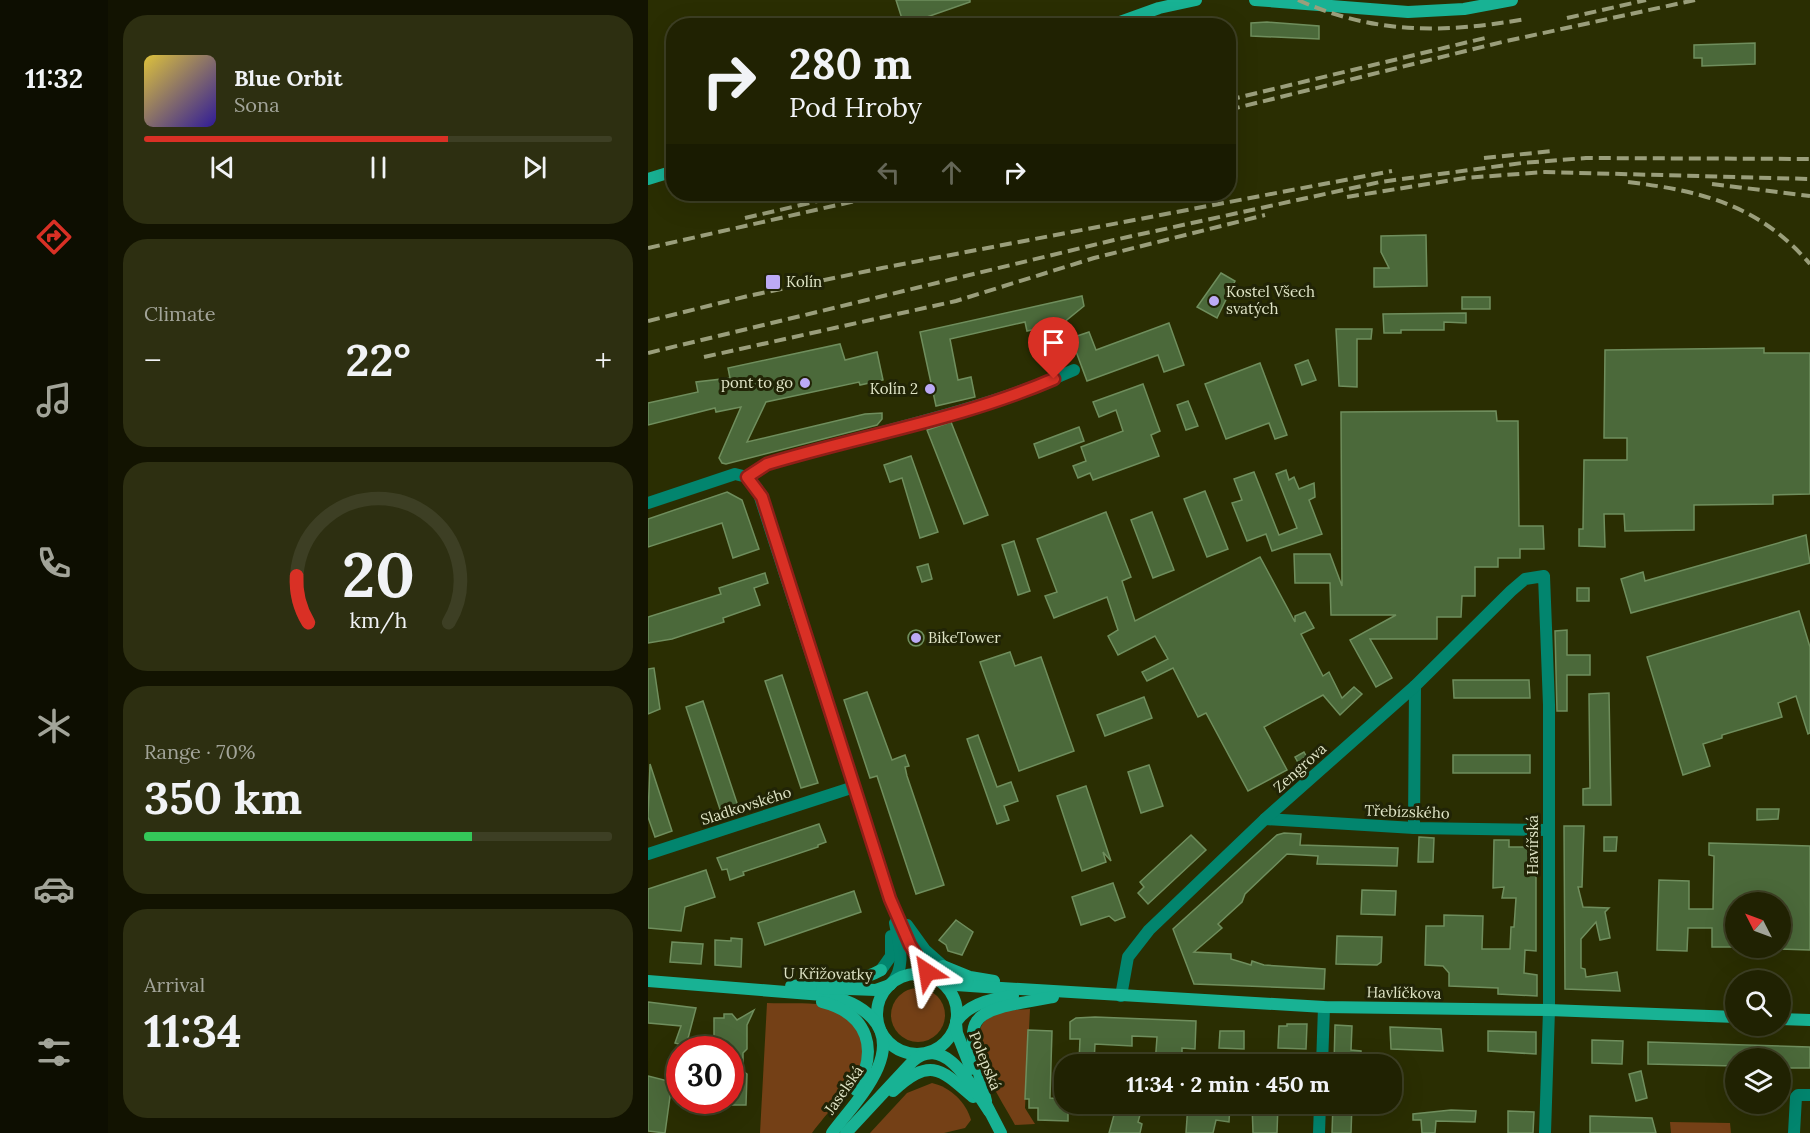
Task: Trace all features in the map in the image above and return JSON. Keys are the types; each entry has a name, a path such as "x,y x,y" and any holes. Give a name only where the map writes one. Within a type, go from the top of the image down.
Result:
{"street":[{"path":"1131,18 1159,8 1196,0"},
{"path":"1255,0 1408,12 1464,9 1512,0"},
{"path":"648,179 666,173"},
{"path":"747,477 767,464 937,419 1027,390 1074,370"},
{"path":"648,503 735,474 747,477 762,497 890,899 914,952 933,977 945,985 954,998 956,1022 947,1040 925,1053 900,1050 888,1041 880,1028 878,1006 884,993 898,974 901,962 890,899"},
{"name":"Havířská","path":"1525,579 1544,576 1548,705 1549,1010 1545,1133"},
{"name":"Zengrova","path":"1121,996 1125,964 1135,947 1159,921 1265,819 1414,686 1525,579"},
{"path":"1414,686 1414,828"},
{"name":"Sladkovského","path":"648,854 854,787"},
{"name":"Třebízského","path":"1265,819 1414,828 1548,830"},
{"path":"890,899 925,950 943,966 970,977 1072,994"},
{"path":"763,988 851,980 869,976 881,970 891,956 890,899"},
{"path":"891,984 907,975 933,977"},
{"name":"Havlíčkova","path":"933,977 956,985 1072,994 1324,1007 1549,1010 1725,1017"},
{"name":"U Křižovatky","path":"648,981 763,988 876,990 891,984"},
{"path":"763,988 842,1009 855,1018 867,1040 868,1056 863,1077 831,1133"},
{"name":"U Křižovatky","path":"763,988 841,999 862,1010 880,1028"},
{"path":"989,1111 972,1048 972,1028 982,1015 992,1009 1072,994"},
{"name":"Havlíčkova","path":"956,1022 970,1008 997,999 1072,994"},
{"path":"1322,1054 1324,1007"},
{"path":"1791,1019 1810,1020"},
{"name":"Polepská","path":"956,1022 959,1038 989,1111 1001,1133"},
{"name":"Jaselská","path":"831,1133 879,1065 884,1048 880,1028"},
{"name":"Polepská","path":"925,1053 940,1054 953,1063 989,1111"},
{"name":"Jaselská","path":"847,1133 913,1061 925,1053"},
{"path":"847,1133 901,1084 929,1070 947,1074 989,1111"},
{"path":"1794,1133 1796,1097 1810,1095"},
{"path":"1319,1133 1320,1114"}],"shaded area":[{"path":"913,988 923,988 933,992 941,1000 945,1015 941,1030 933,1038 923,1042 913,1042 903,1038 895,1030 891,1020 891,1010 895,1000 903,992"},
{"path":"767,1003 815,1004 832,1008 849,1020 861,1036 863,1056 856,1074 845,1092 812,1133 760,1133"},
{"path":"1030,1009 1025,1108 1035,1124 1015,1125 985,1068 979,1036 983,1023 994,1014 1007,1010"},
{"path":"932,1083 945,1088 961,1101 971,1120 965,1128 944,1133 870,1133 907,1093"},
{"path":"1670,1122 1730,1123 1731,1133 1671,1133"}],"building":[{"path":"896,0 970,0 970,2 924,18 902,18"},
{"path":"1251,23 1319,26 1319,39 1251,36"},
{"path":"1755,43 1755,64 1702,66 1702,58 1694,58 1694,45"},
{"path":"1426,235 1427,286 1374,287 1374,268 1389,268 1381,252 1381,236"},
{"name":"Kostel Všech svatých","path":"1221,273 1235,281 1217,318 1197,307"},
{"path":"1082,296 1084,306 1063,323 1027,331 1025,322 950,339 958,380 971,377 975,397 936,406 920,332"},
{"path":"1462,297 1490,297 1490,309 1462,309"},
{"path":"1466,313 1466,323 1444,322 1444,330 1401,330 1401,333 1384,333 1383,314"},
{"path":"1169,323 1184,365 1164,372 1158,355 1087,381 1071,338 1089,332 1096,350"},
{"path":"1336,329 1372,329 1371,339 1357,339 1357,387 1339,386"},
{"path":"840,344 845,360 877,352 883,380 860,385 859,382 766,402 747,442 865,414 882,413 882,419 877,425 726,464 722,463 719,458 741,407 716,412 715,408 648,425 648,403 698,392 696,382 730,378 728,368"},
{"path":"1764,348 1764,353 1810,353 1810,494 1773,495 1773,504 1694,505 1694,530 1625,531 1624,514 1604,514 1605,547 1579,546 1579,529 1583,529 1584,460 1627,460 1627,438 1604,438 1605,350"},
{"path":"1308,360 1316,380 1302,385 1295,365"},
{"path":"1260,363 1287,435 1275,439 1269,423 1226,439 1205,384"},
{"path":"1143,384 1160,431 1151,435 1159,456 1093,480 1090,473 1078,478 1073,466 1086,461 1081,447 1123,431 1116,410 1099,417 1093,402"},
{"path":"1188,401 1198,426 1186,430 1177,405"},
{"path":"1496,411 1497,421 1518,421 1519,526 1543,526 1544,549 1520,549 1520,558 1498,558 1498,567 1475,567 1475,596 1462,596 1461,617 1437,617 1437,639 1370,639 1392,678 1376,687 1350,640 1396,615 1331,615 1330,583 1295,583 1294,554 1330,554 1342,586 1341,412"},
{"path":"951,422 988,515 964,524 927,430"},
{"path":"1079,427 1084,441 1039,458 1034,444"},
{"path":"911,456 938,532 920,538 902,478 890,482 884,465"},
{"path":"1286,470 1289,480 1294,477 1299,489 1314,483 1315,497 1309,500 1322,534 1272,551 1266,534 1247,541 1232,503 1242,500 1234,479 1254,472 1279,535 1297,528 1276,474"},
{"path":"1205,491 1228,549 1207,557 1184,499"},
{"path":"727,492 742,500 759,549 733,558 722,523 648,547 648,519"},
{"path":"1106,512 1131,577 1122,581 1135,621 1260,557 1295,622 1295,616 1305,612 1314,628 1301,634 1323,676 1329,672 1342,698 1354,687 1362,694 1340,715 1323,695 1264,727 1287,770 1248,791 1206,713 1198,717 1173,668 1147,681 1142,672 1168,659 1155,636 1118,655 1108,636 1118,630 1107,597 1054,618 1045,596 1057,592 1037,539"},
{"path":"1152,512 1174,570 1153,578 1131,520"},
{"path":"1806,535 1810,563 1631,613 1621,579 1643,572 1645,581"},
{"path":"1014,541 1030,591 1018,595 1002,545"},
{"path":"928,564 932,579 922,582 917,567"},
{"path":"765,573 768,583 754,588 760,605 723,618 724,622 672,639 648,643 648,617 721,594 719,588"},
{"path":"1577,588 1589,588 1589,601 1577,601"},
{"path":"1799,611 1810,647 1810,733 1808,734 1796,696 1778,703 1782,717 1722,735 1722,738 1703,744 1710,766 1683,775 1647,657"},
{"name":"BikeTower","path":"916,630 924,638 916,646 908,638"},
{"path":"1567,630 1567,655 1590,655 1590,675 1567,675 1567,711 1557,711 1555,631"},
{"path":"1010,652 1015,666 1041,657 1074,751 1019,771 980,662"},
{"path":"654,668 660,709 648,714 648,669"},
{"path":"782,675 818,783 801,788 765,681"},
{"path":"1453,680 1529,680 1530,698 1454,698"},
{"path":"867,692 892,760 905,755 909,766 905,767 907,776 944,885 916,894 877,776 870,778 844,700"},
{"path":"1609,693 1611,805 1583,805 1583,789 1590,788 1589,694"},
{"path":"1144,697 1152,718 1105,736 1097,715"},
{"path":"703,701 739,809 722,815 686,707"},
{"path":"978,735 997,787 1011,782 1018,801 1004,806 1009,820 997,824 967,739"},
{"path":"1304,752 1309,761 1300,766 1295,757"},
{"path":"1453,755 1530,755 1530,773 1453,773"},
{"path":"650,764 672,831 655,837 648,817"},
{"path":"1149,765 1163,806 1141,813 1128,772"},
{"path":"1086,786 1111,861 1103,852 1106,862 1082,871 1057,796"},
{"path":"1757,809 1779,809 1778,819 1757,820"},
{"path":"819,824 826,842 818,847 743,872 744,875 730,880 727,869 722,870 717,858"},
{"path":"1564,826 1584,826 1582,887 1578,887 1583,907 1609,908 1605,912 1610,938 1600,940 1596,922 1581,939 1581,968 1585,969 1586,977 1617,972 1620,991 1565,989"},
{"path":"1301,834 1300,845 1398,848 1397,866 1317,864 1318,856 1287,854 1245,894 1242,902 1218,924 1222,928 1194,952 1231,954 1231,959 1251,965 1252,961 1264,965 1325,969 1324,989 1194,984 1173,929 1277,835"},
{"path":"1191,835 1206,850 1148,904 1138,893 1144,887 1140,882"},
{"path":"1419,837 1434,838 1433,862 1418,862"},
{"path":"1604,837 1617,837 1616,851 1604,851"},
{"path":"1494,840 1509,840 1509,847 1536,847 1536,951 1525,950 1524,973 1537,975 1537,996 1498,994 1498,988 1449,986 1449,973 1443,966 1425,965 1426,926 1444,926 1444,915 1483,916 1482,949 1510,949 1516,898 1502,898 1504,887 1493,888"},
{"path":"1709,843 1810,846 1810,950 1791,949 1791,892 1725,892 1725,947 1712,947 1712,928 1688,928 1687,951 1657,950 1659,880 1689,881 1689,909 1713,909 1714,856 1709,855"},
{"path":"706,870 715,897 685,907 681,931 648,928 648,889"},
{"path":"1113,883 1125,917 1115,921 1109,916 1081,925 1072,897"},
{"path":"1362,890 1396,891 1395,915 1361,914"},
{"path":"854,891 861,912 765,945 758,923"},
{"path":"956,920 973,932 962,955 948,951 946,945 939,940"},
{"path":"1337,936 1382,937 1381,962 1377,965 1336,964"},
{"path":"731,938 742,939 741,967 715,965 715,940 731,941"},
{"path":"672,942 703,944 701,964 670,962"},
{"path":"648,1002 696,1008 689,1036 677,1036 681,1026 648,1023"},
{"path":"754,1010 747,1025 747,1049 744,1052 744,1036 714,1036 714,1018 724,1018 724,1014 732,1014 737,1020"},
{"path":"1076,1018 1196,1021 1195,1049 1182,1048 1182,1054 1156,1054 1157,1037 1132,1036 1132,1046 1095,1044 1094,1054 1079,1054 1080,1039 1070,1039 1070,1022"},
{"path":"1287,1024 1307,1024 1306,1049 1278,1048 1279,1026 1287,1026"},
{"path":"1335,1025 1352,1026 1351,1050 1361,1051 1361,1054 1334,1054"},
{"path":"1390,1027 1441,1029 1443,1051 1391,1049"},
{"path":"1028,1030 1052,1031 1050,1098 1054,1098 1054,1114 1068,1114 1068,1121 1038,1120 1038,1108 1029,1108 1029,1099 1025,1099"},
{"path":"1220,1031 1244,1031 1244,1049 1219,1048"},
{"path":"1488,1031 1536,1032 1536,1054 1488,1051"},
{"path":"1592,1040 1623,1041 1622,1064 1592,1063"},
{"path":"1648,1042 1810,1047 1810,1068 1791,1068 1791,1048 1725,1048 1725,1066 1648,1064"},
{"path":"1641,1071 1647,1098 1636,1101 1629,1074"},
{"path":"744,1072 747,1074 746,1105 744,1105"},
{"path":"648,1076 666,1080 668,1114 665,1133 648,1131"},
{"path":"1451,1110 1476,1111 1475,1122 1436,1121 1435,1133 1422,1133 1421,1120 1413,1120 1413,1114"},
{"path":"1508,1111 1534,1112 1533,1133 1508,1133"},
{"path":"1114,1114 1140,1114 1138,1122 1142,1124 1140,1133 1109,1133"},
{"path":"1187,1114 1229,1114 1229,1122 1216,1120 1213,1133 1186,1133"},
{"path":"1252,1114 1278,1114 1277,1133 1253,1133"},
{"path":"1333,1114 1352,1114 1351,1133 1332,1133"},
{"path":"1590,1116 1652,1118 1656,1133 1590,1133"}],"railway":[{"path":"1298,0 1355,20 1410,28 1467,27 1526,19"},
{"path":"1567,18 1646,0"},
{"path":"1236,108 1502,42 1695,0"},
{"path":"1236,98 1485,38"},
{"path":"1484,158 1553,151"},
{"path":"648,353 1114,240 1380,182 1522,163 1586,158 1810,159"},
{"path":"1236,201 1392,171"},
{"path":"1347,197 1465,178 1545,172 1810,179"},
{"path":"1628,182 1680,190 1728,204 1750,214 1770,228 1791,244 1810,264"},
{"path":"1712,184 1810,196"},
{"path":"745,218 818,201"},
{"path":"648,248 855,201"},
{"path":"648,321 748,296 882,268 1234,201"},
{"path":"704,357 956,301 1094,258 1265,215"}],"place":[{"name":"Kolín","path":"773,282"},
{"name":"Kostel Všech svatých","path":"1214,301"},
{"name":"pont to go","path":"805,383"},
{"name":"Kolín 2","path":"930,389"},
{"name":"BikeTower","path":"916,638"}],"route":[{"path":"927,972 910,945 890,899 762,497 747,477 767,464 937,419 1054,379"}]}
